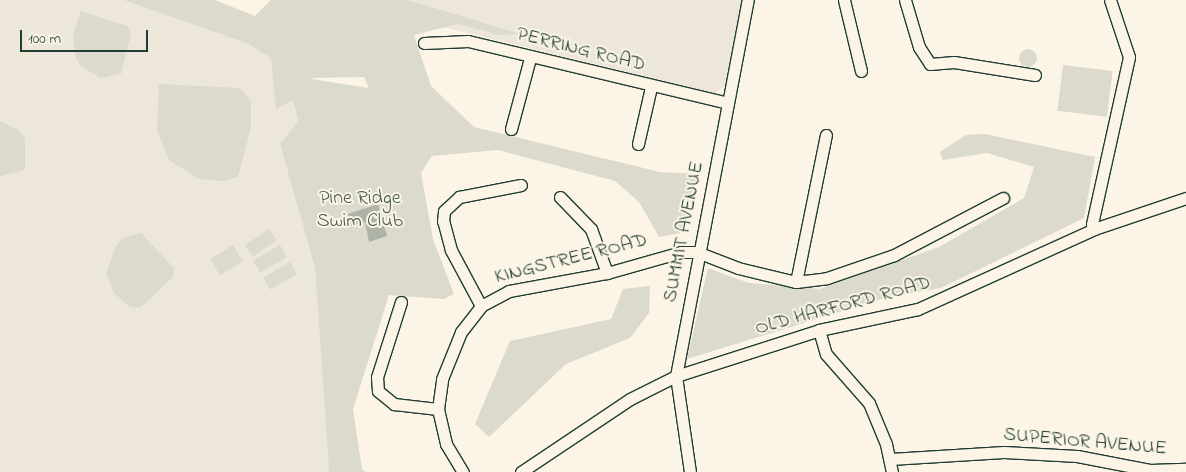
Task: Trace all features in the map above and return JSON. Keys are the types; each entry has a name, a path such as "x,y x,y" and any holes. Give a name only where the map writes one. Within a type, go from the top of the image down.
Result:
{"street":[{"name":"SUMMIT AVENUE","path":"690,472 676,376 698,252 748,0"},
{"path":"844,0 861,71"},
{"path":"905,0 919,47 930,64 954,62 1035,75"},
{"path":"1094,229 1092,224 1129,57 1110,0"},
{"name":"PERRING ROAD","path":"424,43 468,41 651,87 728,103"},
{"path":"511,129 530,58"},
{"path":"638,144 651,87"},
{"path":"796,282 826,135"},
{"path":"481,306 452,250 443,221 444,210 459,197 521,185"},
{"path":"560,197 591,229 607,273"},
{"path":"698,252 738,268 796,282 841,274 894,254 1003,198"},
{"name":"OLD HARFORD ROAD","path":"521,472 630,399 676,376 819,330 918,309 1094,229 1186,198"},
{"name":"KINGSTREE ROAD","path":"438,410 451,352 481,306 509,291 607,273 665,254 698,252"},
{"path":"400,302 377,377 378,391 394,404 438,410 442,436 463,472"},
{"path":"819,330 826,354 869,403 890,458 892,472"},
{"name":"SUPERIOR AVENUE","path":"890,458 1004,452 1077,456 1150,470 1186,469"}],"shaded area":[{"path":"0,0 127,0 282,56 298,121 280,144 315,268 329,472 0,472"},
{"path":"358,0 742,0 725,86 715,93 360,7"},
{"path":"378,204 387,236 369,242 365,222 351,226 348,214"}],"green space":[{"name":"Pine Ridge Swim Club","path":"124,0 215,0 255,16 271,0 408,0 521,34 500,35 458,24 414,35 431,86 474,127 660,172 699,174 681,233 659,237 639,202 615,181 498,150 432,156 421,173 433,239 454,294 444,299 389,295 353,409 362,469 366,472 329,472 315,268 280,144 298,121 293,100 276,109 271,58 249,44","holes":["364,77 369,88 311,79 311,78"]},
{"path":"81,11 127,26 131,34 121,74 100,78 81,66 75,56 73,34"},
{"path":"1028,49 1034,52 1037,58 1034,64 1028,67 1022,64 1019,58 1022,52"},
{"path":"1063,65 1113,71 1107,117 1057,111"},
{"path":"159,84 240,88 251,101 251,127 238,177 222,181 199,179 169,160 157,130"},
{"path":"0,121 18,130 25,138 25,170 0,176"},
{"path":"985,134 1095,157 1084,218 941,288 885,298 687,359 708,268 749,283 820,289 939,247 1024,198 1034,167 987,153 943,160 940,152 966,135"},
{"path":"269,229 277,241 253,257 245,245"},
{"path":"141,233 174,268 173,277 140,308 130,307 114,293 106,273 116,246 123,238"},
{"path":"233,245 243,261 220,275 210,259"},
{"path":"280,245 287,257 260,273 253,260"},
{"path":"290,262 297,274 270,290 263,278"},
{"path":"650,286 649,313 630,338 566,364 489,437 475,424 510,341 611,319 623,289"}]}
